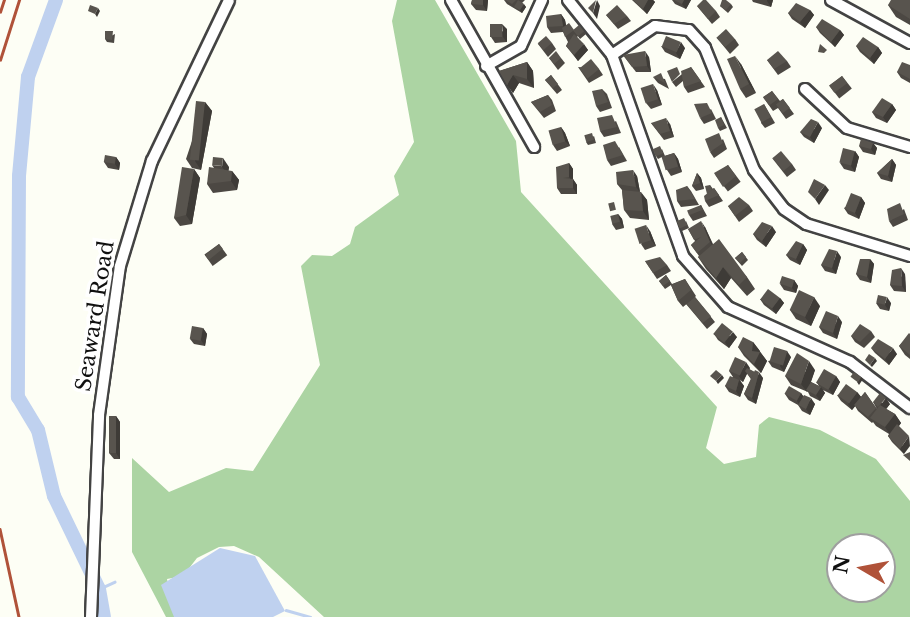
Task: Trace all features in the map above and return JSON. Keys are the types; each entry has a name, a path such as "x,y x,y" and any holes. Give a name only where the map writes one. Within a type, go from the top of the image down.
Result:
{"street":[{"name":"Seaward Road","path":"91,617 93,509 109,326 126,243 152,161 229,0"},
{"path":"451,0 534,147"},
{"path":"486,66 522,46 542,0"},
{"path":"568,0 612,55 683,256 728,307 850,362 910,408"},
{"path":"838,2 910,43"},
{"path":"612,55 655,26 689,30 705,48 754,170 784,209 806,224 910,256"},
{"path":"805,89 847,128 910,147"}],"green space":[{"path":"397,0 435,0 516,141 521,192 717,407 706,448 724,464 756,457 759,425 769,417 820,430 876,459 910,501 910,617 324,617 259,557 234,546 219,547 197,558 183,576 167,579 175,617 166,617 132,552 132,458 169,492 226,468 253,471 320,365 301,266 312,255 332,256 350,244 355,227 399,195 394,176 414,142 392,21"}],"water":[{"path":"220,548 255,556 285,611 273,617 174,617 161,585"}],"building":[{"path":"472,0 483,0 483,5 471,4"},
{"path":"518,0 524,4 520,10 514,7"},
{"path":"596,0 593,13 588,8"},
{"path":"633,0 648,0 643,9"},
{"path":"703,0 716,11 708,19 697,6"},
{"path":"722,0 731,4 726,10 720,6"},
{"path":"891,0 910,0 910,19 888,5"},
{"path":"796,3 810,10 800,22 788,13"},
{"path":"90,5 98,8 95,14 88,11"},
{"path":"617,5 627,16 614,24 606,15"},
{"path":"561,14 563,26 547,27 546,16"},
{"path":"822,19 840,30 831,42 816,27"},
{"path":"569,23 574,30 565,37 562,28"},
{"path":"490,24 502,24 502,37 490,37"},
{"path":"579,25 584,31 578,36 573,30"},
{"path":"726,29 735,39 725,47 716,38"},
{"path":"105,31 113,31 112,40 105,39"},
{"path":"574,34 584,44 574,55 566,46"},
{"path":"546,36 552,43 544,50 538,43"},
{"path":"666,36 681,42 677,52 662,46"},
{"path":"863,37 878,47 870,58 856,46"},
{"path":"820,44 827,50 824,53 818,52"},
{"path":"556,51 561,58 554,64 549,58"},
{"path":"645,51 647,66 632,67 623,55"},
{"path":"778,51 787,61 774,69 767,60"},
{"path":"735,56 749,84 740,89 727,59"},
{"path":"591,59 599,69 588,79 579,68"},
{"path":"527,62 527,79 513,75 507,85 499,71"},
{"path":"902,62 910,65 910,79 897,72"},
{"path":"677,67 680,74 672,82 667,71"},
{"path":"691,67 701,81 684,87 681,71"},
{"path":"661,73 665,83 653,77"},
{"path":"551,75 558,84 553,88 545,80"},
{"path":"842,76 847,83 834,93 829,85"},
{"path":"653,84 658,99 646,103 641,88"},
{"path":"602,89 608,102 596,106 592,91"},
{"path":"772,91 778,99 769,106 763,98"},
{"path":"548,95 552,105 540,112 531,102"},
{"path":"882,98 892,104 883,117 872,112"},
{"path":"783,99 790,108 783,113 776,105"},
{"path":"196,101 205,102 199,161 190,160"},
{"path":"707,103 712,113 700,118 694,104"},
{"path":"764,104 771,117 761,122 754,109"},
{"path":"612,115 617,127 600,131 597,118"},
{"path":"721,117 724,125 718,128 715,120"},
{"path":"666,118 670,131 660,134 651,123"},
{"path":"811,119 818,122 810,137 800,132"},
{"path":"561,127 565,141 553,145 549,131"},
{"path":"592,133 594,140 586,142 584,135"},
{"path":"719,133 723,143 710,152 705,139"},
{"path":"861,139 873,143 871,149 859,146"},
{"path":"615,141 623,155 607,160 603,145"},
{"path":"660,146 663,153 656,156 653,149"},
{"path":"843,148 855,151 851,165 839,163"},
{"path":"781,151 792,164 784,171 773,158"},
{"path":"674,153 678,166 666,170 662,157"},
{"path":"105,155 116,157 115,164 104,162"},
{"path":"213,157 223,158 222,166 212,165"},
{"path":"892,159 888,176 877,173"},
{"path":"569,163 569,177 563,178 573,179 573,188 557,188 556,167"},
{"path":"728,165 736,176 723,187 714,173"},
{"path":"182,167 194,169 186,215 174,218"},
{"path":"209,167 232,171 231,181 207,184"},
{"path":"633,170 636,187 617,184 616,172"},
{"path":"697,173 700,183 692,186"},
{"path":"814,179 825,185 815,199 808,192"},
{"path":"710,185 712,190 707,194 705,186"},
{"path":"687,186 695,199 677,201 676,190"},
{"path":"714,188 719,195 705,201 704,196"},
{"path":"622,190 641,192 643,211 624,210"},
{"path":"851,193 861,197 855,213 845,209"},
{"path":"739,197 749,205 735,216 728,206"},
{"path":"614,202 616,210 610,211 608,203"},
{"path":"900,203 904,214 889,221 887,209"},
{"path":"701,205 703,210 689,215 687,211"},
{"path":"618,214 620,222 612,224 610,216"},
{"path":"684,218 687,225 680,228 677,221"},
{"path":"701,221 710,242 697,253 691,245 701,237 694,240 688,229"},
{"path":"762,222 772,226 762,241 753,234"},
{"path":"646,225 651,240 640,244 635,229"},
{"path":"719,239 747,277 739,285 723,267 716,278 698,257"},
{"path":"796,241 803,244 796,259 786,255"},
{"path":"219,244 223,249 209,260 205,255"},
{"path":"829,249 837,251 832,268 821,265"},
{"path":"742,252 746,257 740,263 735,258"},
{"path":"660,257 667,265 653,273 645,261"},
{"path":"860,259 870,259 867,277 856,274"},
{"path":"901,268 902,286 890,285 892,270"},
{"path":"666,275 670,281 663,286 659,281"},
{"path":"782,276 794,280 792,288 780,284"},
{"path":"685,279 691,290 678,301 671,285"},
{"path":"768,289 780,298 772,308 760,299"},
{"path":"799,290 814,297 805,317 790,310"},
{"path":"878,295 887,297 885,305 876,303"},
{"path":"695,297 711,316 703,323 687,304"},
{"path":"826,311 838,316 833,333 819,327"},
{"path":"722,323 733,332 724,343 713,334"},
{"path":"860,324 871,331 860,342 851,336"},
{"path":"192,326 203,328 201,341 190,339"},
{"path":"910,334 910,355 899,346"},
{"path":"743,337 753,342 752,351 760,352 754,364 738,347"},
{"path":"878,339 893,348 885,359 871,348"},
{"path":"774,347 787,351 783,365 770,361"},
{"path":"797,353 809,361 801,384 785,376"},
{"path":"869,354 875,358 870,365 865,360"},
{"path":"735,357 746,362 740,376 729,371"},
{"path":"747,368 755,372 751,379 745,371"},
{"path":"824,369 836,376 828,390 816,383"},
{"path":"716,370 722,375 716,381 710,376"},
{"path":"755,370 759,372 752,398 744,394"},
{"path":"854,372 861,377 858,382 850,377"},
{"path":"730,376 739,380 736,391 725,386"},
{"path":"811,382 821,387 816,395 806,390"},
{"path":"846,384 857,392 849,404 838,395"},
{"path":"789,386 801,393 797,401 784,394"},
{"path":"865,392 876,408 868,417 854,405"},
{"path":"880,393 886,398 878,407 873,402"},
{"path":"804,395 811,398 806,409 798,405"},
{"path":"880,405 895,414 885,427 870,418"},
{"path":"109,416 116,416 116,453 109,453"},
{"path":"897,424 909,436 900,449 888,436"},
{"path":"910,452 910,461 903,455"}],"waterway":[{"path":"56,0 28,77 19,176 18,397 38,430 54,496 99,589 104,617"},
{"path":"99,589 114,582"},
{"path":"286,610 310,617"}],"railway":[{"path":"0,12 4,0"},
{"path":"0,60 19,0"},
{"path":"0,529 19,617"}]}
